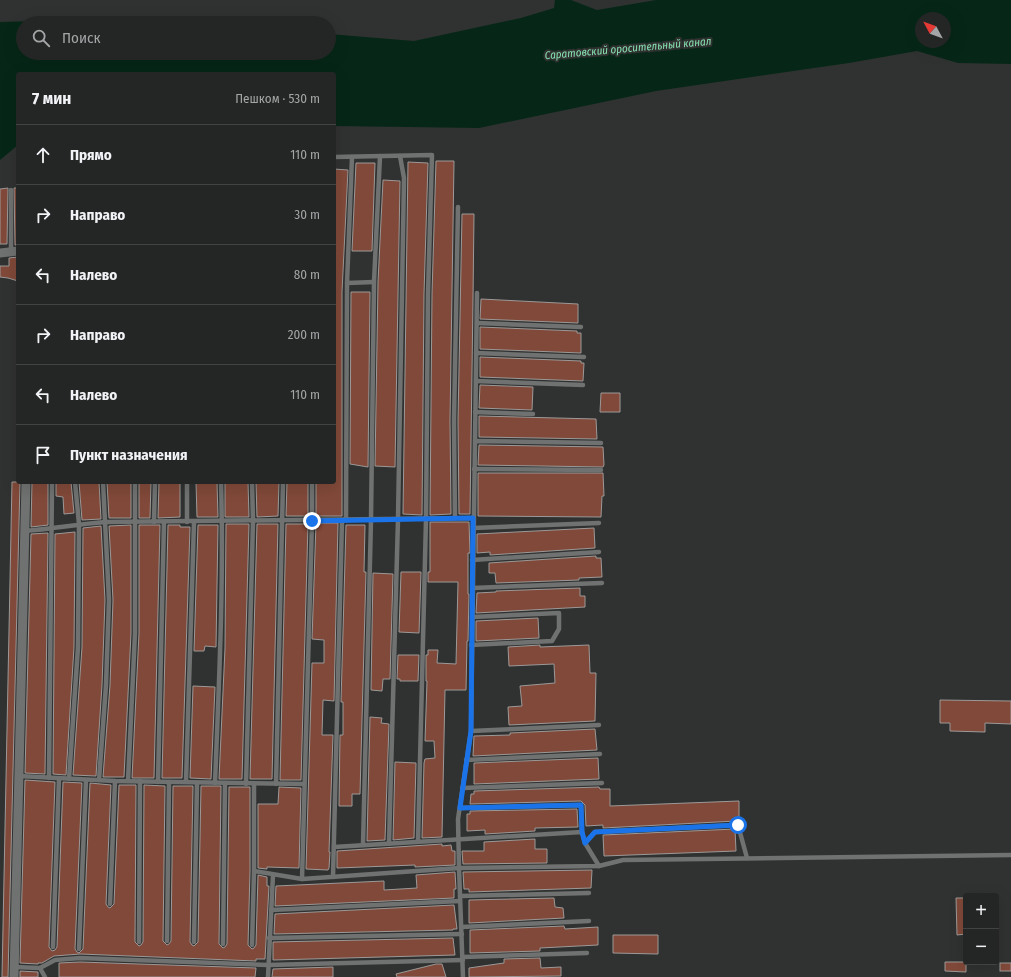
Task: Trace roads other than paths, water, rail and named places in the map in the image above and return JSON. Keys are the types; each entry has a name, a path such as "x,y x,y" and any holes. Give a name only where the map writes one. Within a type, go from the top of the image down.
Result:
{"street":[{"path":"0,253 15,251"},
{"path":"14,977 26,484"}],"lane":[{"path":"336,157 432,155 428,294 426,518 418,842"},
{"path":"363,845 371,520 374,282 380,156"},
{"path":"389,844 398,519 404,178 400,156"},
{"path":"333,877 344,520 347,283 352,157"},
{"path":"11,190 15,251"},
{"path":"455,518 454,421 458,207"},
{"path":"347,283 374,282"},
{"path":"463,977 458,819 471,731 472,560 476,412 477,293"},
{"path":"477,323 581,328"},
{"path":"476,353 584,357"},
{"path":"476,381 583,385"},
{"path":"476,412 533,414"},
{"path":"475,441 601,443"},
{"path":"474,469 600,470"},
{"path":"49,778 52,484"},
{"path":"69,779 78,647 79,524 75,484"},
{"path":"99,780 106,685 109,600 103,484"},
{"path":"128,781 135,633 135,484"},
{"path":"154,522 155,484"},
{"path":"187,484 187,522"},
{"path":"215,783 220,660 222,484"},
{"path":"246,784 252,484"},
{"path":"276,784 283,484"},
{"path":"302,879 312,484"},
{"path":"25,531 105,522 312,521 473,518"},
{"path":"158,782 164,522"},
{"path":"186,782 194,522"},
{"path":"473,528 599,523"},
{"path":"472,560 599,552"},
{"path":"472,588 602,583"},
{"path":"472,617 559,613 559,629 552,641 472,646"},
{"path":"471,731 599,725"},
{"path":"466,760 600,754"},
{"path":"19,776 115,781 304,784"},
{"path":"53,947 59,778"},
{"path":"79,949 86,780"},
{"path":"110,904 115,781"},
{"path":"139,942 140,781"},
{"path":"167,941 169,782"},
{"path":"194,942 197,783"},
{"path":"223,944 225,783"},
{"path":"462,788 602,783"},
{"path":"252,945 254,784"},
{"path":"460,808 581,805 582,832 585,843 600,866"},
{"path":"585,843 595,832 738,825 747,858"},
{"path":"334,847 582,832"},
{"path":"254,871 302,879 459,868 600,866 623,860 1011,855"},
{"path":"268,977 273,875"},
{"path":"271,910 589,893"},
{"path":"461,927 589,921"},
{"path":"269,938 462,934"},
{"path":"14,967 40,968 55,960 80,958 268,965 463,959 587,953"},
{"path":"40,968 45,977"}],"water":[{"name":"Саратовский оросительный канал","path":"555,0 571,0 597,10 656,0 1011,0 1011,64 958,63 917,51 849,63 656,91 479,128 336,126 336,72 16,72 16,147 0,160 0,22 16,22 16,60 336,60 336,35 414,41 521,18 554,8"}]}
